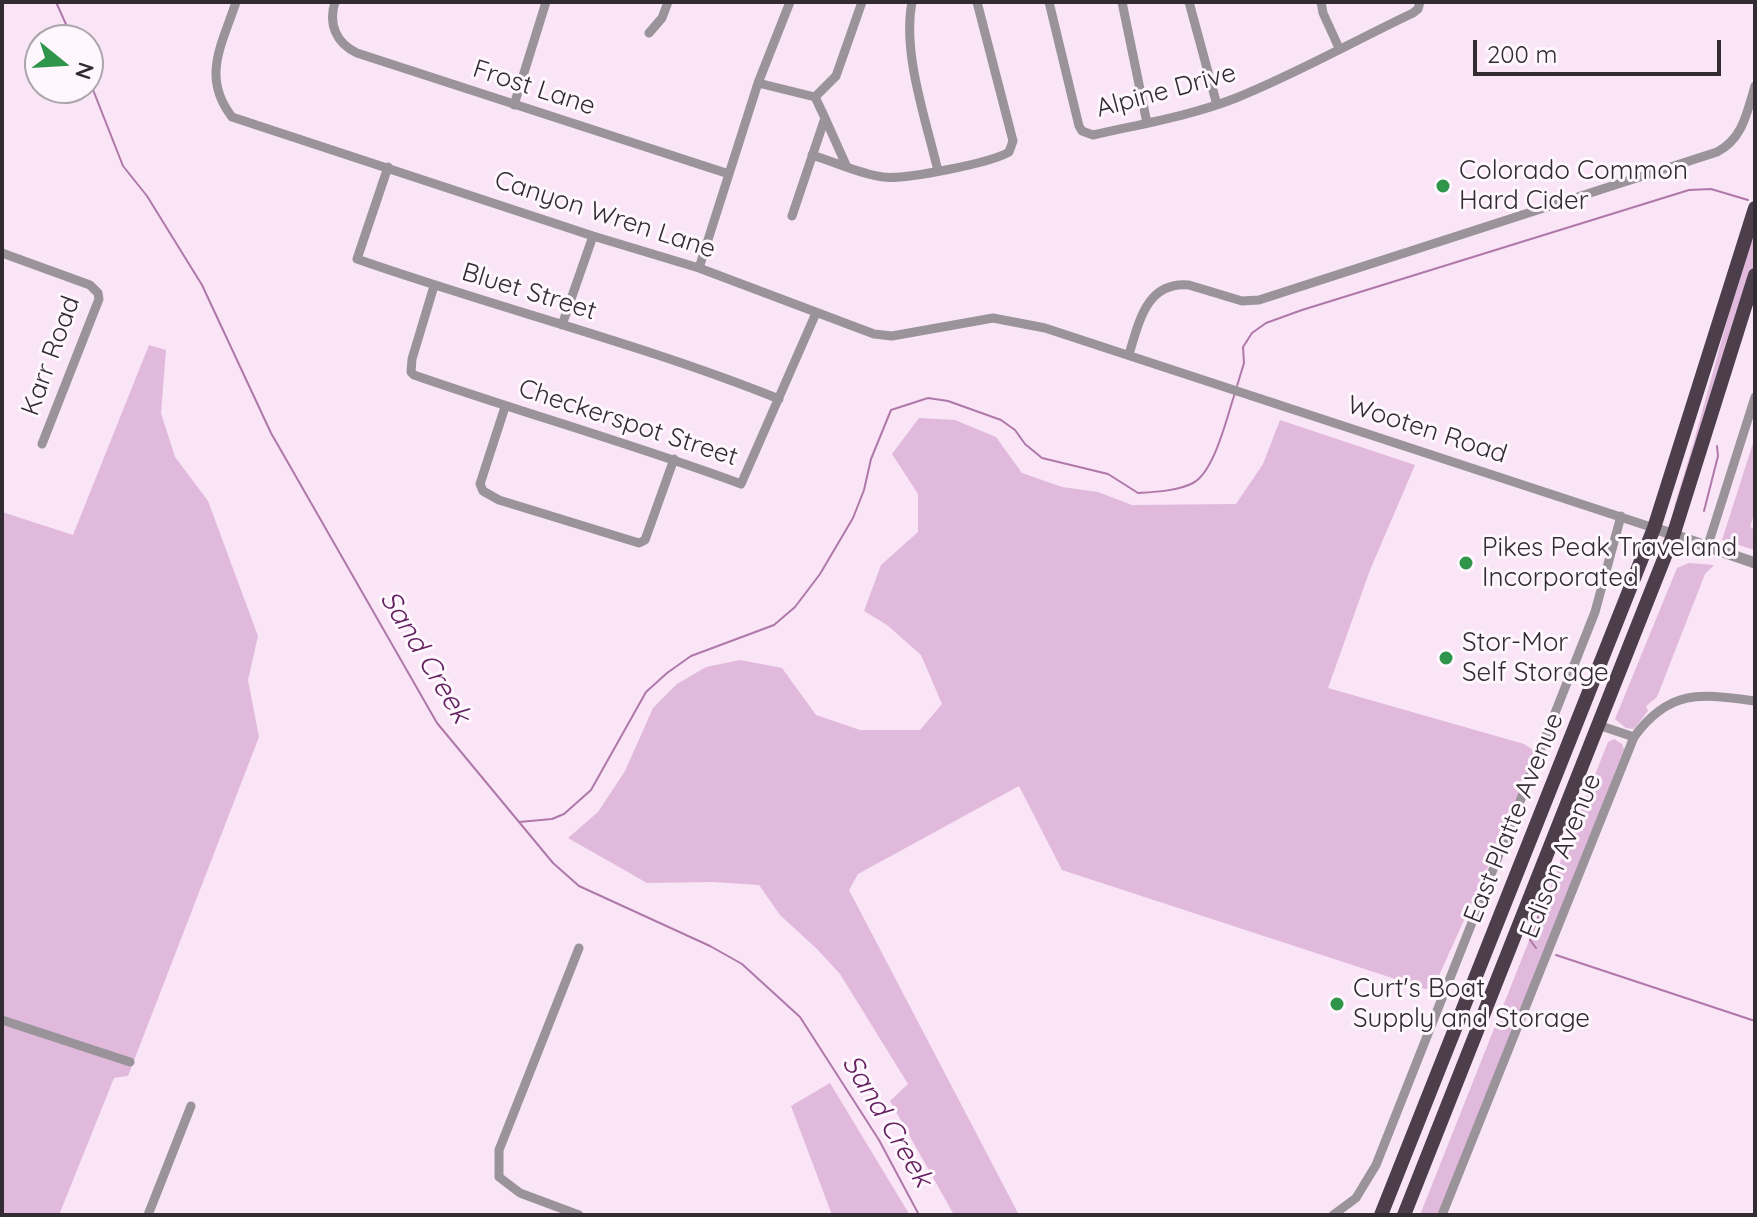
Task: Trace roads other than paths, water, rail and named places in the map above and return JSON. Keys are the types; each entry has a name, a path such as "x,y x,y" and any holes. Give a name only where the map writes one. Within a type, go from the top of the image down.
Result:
{"highway":[{"name":"East Platte Avenue","path":"1381,1215 1654,528 1755,208"},
{"name":"East Platte Avenue","path":"1404,1215 1673,536 1755,275"}],"street":[{"name":"Canyon Wren Lane","path":"236,2 218,59 214,85 221,103 232,117 699,268 874,334 892,336 993,318 1045,328 1084,341"},
{"name":"Frost Lane","path":"335,2 332,16 334,30 342,43 357,53 729,174"},
{"path":"514,105 546,2"},
{"path":"649,33 662,18 668,2"},
{"path":"699,268 758,83 790,2"},
{"path":"815,97 836,76 862,2"},
{"path":"912,2 913,65 938,171"},
{"path":"812,155 869,174 894,178 938,171 1009,152 1012,147 996,67 977,2"},
{"name":"Alpine Drive","path":"1049,2 1082,131 1093,135 1217,105 1282,78 1413,13 1420,2"},
{"path":"1122,2 1147,123"},
{"path":"1189,2 1217,105"},
{"path":"1321,2 1339,48"},
{"path":"758,83 815,97 846,165"},
{"path":"1129,354 1150,298 1171,285 1189,285 1242,301 1259,300 1717,152 1727,147 1739,134 1755,86"},
{"path":"792,216 825,118"},
{"name":"Bluet Street","path":"388,167 357,259 434,286 700,368 779,399"},
{"path":"562,325 593,236"},
{"name":"Karr Road","path":"3,255 90,285 98,293 99,299 42,444"},
{"name":"Checkerspot Street","path":"434,286 411,372 505,407 674,459 741,484 816,313"},
{"name":"Wooten Road","path":"1084,341 1621,516 1755,563"},
{"path":"1707,548 1755,397"},
{"path":"505,407 480,484 483,491 499,500 561,520 639,543 645,540 674,459"},
{"path":"1333,1215 1356,1198 1376,1165 1595,612 1621,516"},
{"name":"Edison Avenue","path":"1442,1215 1634,737 1645,721 1673,701 1696,695 1755,701"},
{"path":"1598,725 1634,737"},
{"path":"579,948 499,1150 499,1177 520,1193 579,1215"},
{"path":"2,1020 130,1062"},
{"path":"148,1215 191,1106"}],"waterway":[{"name":"Sand Creek","path":"56,2 66,24"},
{"name":"Sand Creek","path":"99,104 123,166 147,196 202,285 271,433 437,723 553,863 579,886 710,946 742,964 800,1017 879,1140 919,1215"},
{"path":"1237,386 1244,363 1243,347 1252,333 1266,323 1689,190 1711,189 1748,200"},
{"path":"519,822 552,819 564,814 591,790 646,692 667,673 691,656 774,625 795,607 820,574 853,518 871,459 891,410 928,398 948,401 1001,420 1042,458 1108,474 1138,493 1180,488 1201,477 1214,455 1235,393"},
{"path":"1704,511 1718,456 1717,446"},
{"path":"1536,948 1530,940 1548,888"},
{"path":"1556,955 1755,1021"}],"place":[{"name":"Colorado Common Hard Cider","path":"1443,186"},
{"name":"Pikes Peak Traveland Incorporated","path":"1466,563"},
{"name":"Stor-Mor Self Storage","path":"1446,658"},
{"name":"Curt's Boat Supply and Storage","path":"1337,1004"}]}
